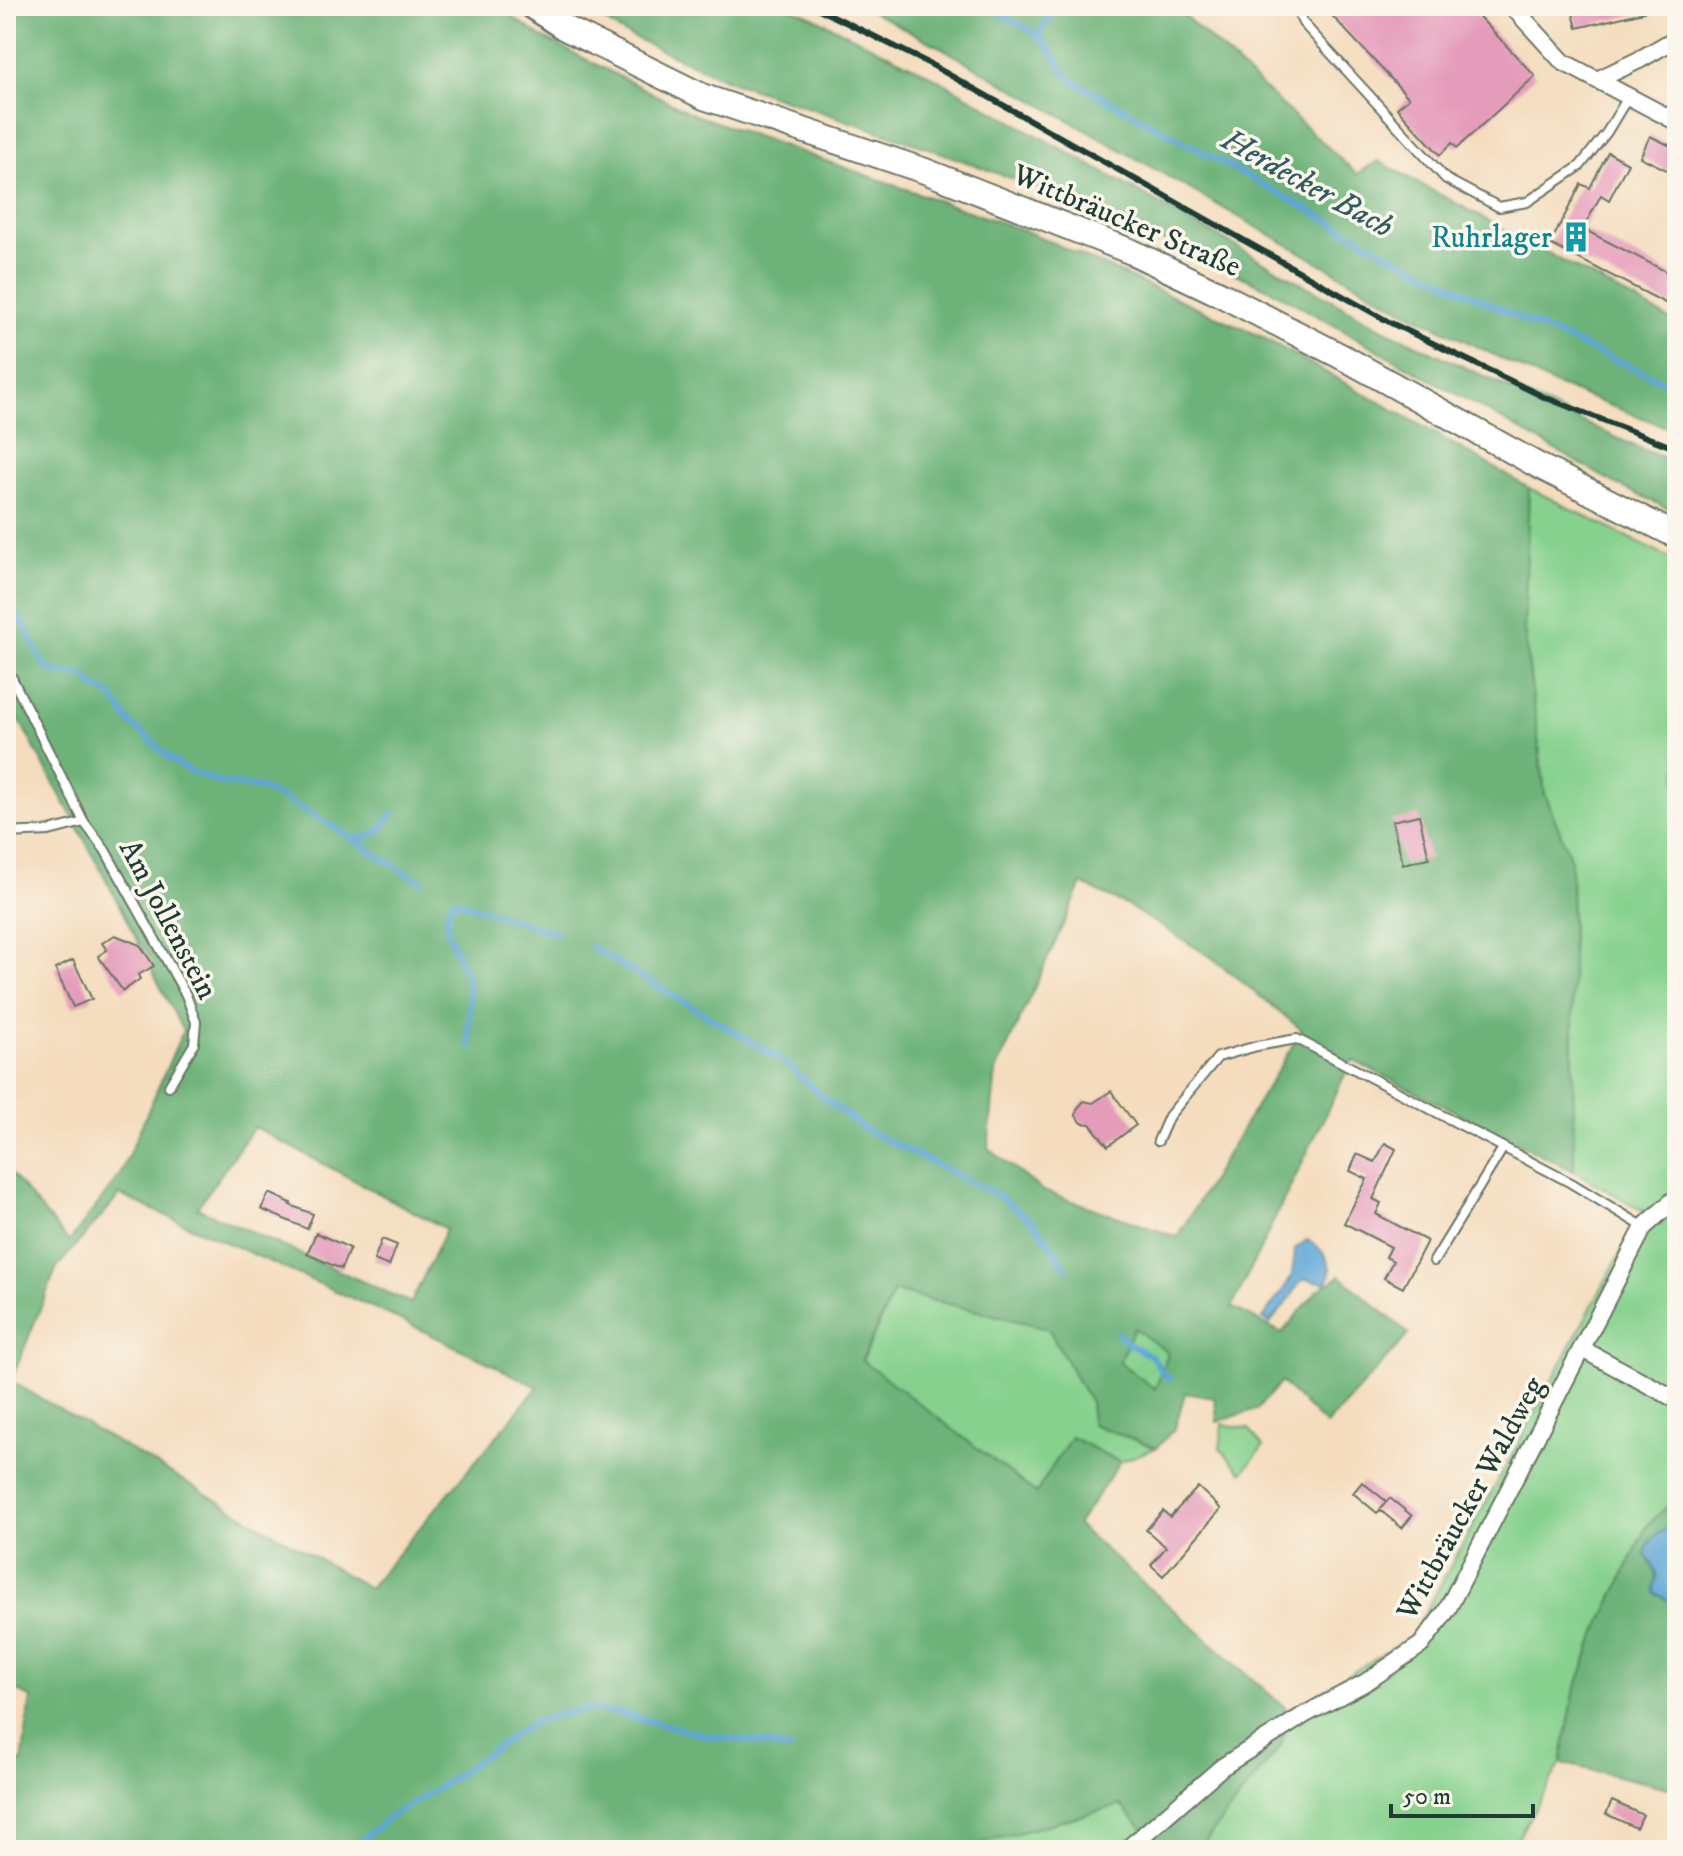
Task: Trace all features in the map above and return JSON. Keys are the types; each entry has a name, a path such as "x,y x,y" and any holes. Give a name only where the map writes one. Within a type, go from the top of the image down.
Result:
{"main road":[{"name":"Wittbräucker Straße","path":"532,6 565,28 704,97 925,171 1132,252 1350,361 1539,466 1677,536"}],"street":[{"path":"1512,6 1563,62 1677,122"},
{"path":"1597,80 1677,38"},
{"name":"Wittbräucker Waldweg","path":"1126,1850 1222,1767 1304,1715 1366,1682 1421,1645 1447,1610 1644,1227 1677,1197"},
{"path":"1582,1349 1677,1400"}],"lane":[{"path":"1295,6 1303,23 1446,179 1499,207 1527,202 1580,166 1607,132 1628,97"},
{"name":"Am Jollenstein","path":"6,666 84,822 105,850 186,995 196,1022 194,1044 169,1086"},
{"name":"Am Jollenstein","path":"6,833 49,831 84,822"},
{"path":"1158,1141 1169,1116 1218,1057 1297,1039 1571,1183 1644,1227"},
{"path":"1434,1261 1503,1148"}],"green space":[{"path":"6,6 496,6 542,37 693,114 1033,234 1260,336 1529,488 1524,629 1545,794 1571,860 1574,1171 1352,1060 1232,1307 1282,1333 1316,1292 1340,1276 1409,1334 1326,1425 1281,1382 1257,1409 1217,1422 1215,1398 1185,1393 1175,1428 1156,1448 1092,1424 1090,1402 1048,1328 894,1291 862,1360 1036,1493 1071,1437 1120,1462 1077,1525 1289,1711 1281,1745 1198,1850 1164,1850 1120,1805 954,1850 6,1850 6,1759 22,1762 31,1698 6,1685 6,1168 69,1242 120,1175 183,1031 106,879 10,703 6,706","holes":["1082,884 1126,905 1211,957 1302,1030 1177,1237 1043,1191 988,1148 996,1071","254,1127 446,1229 411,1303 197,1208","120,1195 403,1321 538,1387 369,1588 11,1381 57,1267","1134,1328 1168,1353 1155,1389 1119,1362"]},
{"path":"580,6 785,6 809,15 926,73 1387,331 1677,463 1677,513 1618,485 1271,290 1096,210 937,151 727,80 624,33"},
{"path":"862,6 1174,6 1357,174 1378,161 1677,323 1677,431 1551,383 1399,308 940,47"},
{"path":"1529,488 1677,562 1677,1498 1647,1525 1594,1639 1574,1694 1561,1763 1511,1850 1198,1850 1281,1745 1289,1711 1412,1636 1643,1211 1574,1171 1571,860 1545,794 1524,629"},
{"path":"894,1291 1048,1328 1090,1402 1092,1424 1156,1448 1120,1462 1071,1437 1036,1493 862,1361"},
{"path":"1134,1328 1169,1353 1155,1390 1119,1362"},
{"path":"1223,1424 1249,1429 1263,1447 1242,1473 1220,1448"},
{"path":"1677,1498 1677,1527 1669,1528 1649,1561 1656,1576 1655,1593 1677,1605 1677,1790 1561,1763 1574,1694 1594,1639 1647,1525"},
{"path":"1121,1805 1164,1850 954,1850"}],"water":[{"path":"1307,1240 1318,1247 1326,1258 1329,1277 1326,1283 1305,1279 1299,1283 1270,1323 1263,1318 1292,1277 1295,1249"},
{"path":"1677,1527 1677,1605 1655,1593 1657,1573 1645,1555 1656,1536"}],"building":[{"path":"1323,6 1469,6 1535,76 1457,148 1452,143 1440,155 1397,108 1409,98"},
{"path":"1571,6 1644,6 1644,12 1577,28"},
{"path":"1650,136 1677,149 1677,175 1640,157"},
{"name":"Ruhrlager","path":"1608,152 1628,163 1609,200 1601,195 1583,229 1677,277 1677,309 1550,244 1581,184 1590,188"},
{"path":"1419,815 1429,858 1403,864 1392,821"},
{"path":"115,935 140,945 154,966 138,975 140,979 123,991 98,956 107,950 102,943"},
{"path":"73,960 92,999 73,1007 55,969"},
{"path":"1111,1091 1136,1125 1108,1146 1090,1124 1082,1123 1076,1116 1077,1109 1084,1101 1093,1103"},
{"path":"1385,1143 1396,1149 1373,1199 1381,1203 1376,1214 1427,1241 1403,1288 1384,1278 1393,1261 1386,1257 1391,1247 1344,1223 1367,1179 1350,1171 1357,1154 1375,1162"},
{"path":"269,1193 313,1214 307,1229 261,1209"},
{"path":"316,1233 350,1248 341,1269 307,1254"},
{"path":"382,1239 397,1245 389,1266 374,1260"},
{"path":"1362,1482 1386,1501 1380,1509 1390,1498 1412,1516 1402,1528 1353,1493"},
{"path":"1198,1487 1221,1509 1163,1576 1151,1565 1166,1547 1146,1530 1163,1511 1170,1517"},
{"path":"1612,1801 1643,1815 1636,1828 1606,1814"}],"waterway":[{"name":"Herdecker Bach","path":"984,6 1040,38 1073,81 1393,256 1523,320 1677,387"},
{"path":"1037,35 1052,14 1063,6"},
{"path":"6,600 23,623 43,664 51,671 88,678 94,687 111,695 130,723 169,758 184,768 219,782 260,788 278,796 323,820 415,879 422,880"},
{"path":"355,838 368,837 377,832 392,813"},
{"path":"470,1046 468,983 448,931 448,910 454,900 557,934"},
{"path":"591,947 779,1058 865,1129 999,1196 1032,1221 1066,1268"},
{"path":"1118,1334 1130,1345 1153,1357 1162,1373 1170,1379"},
{"path":"342,1850 359,1842 393,1815 435,1790 530,1724 557,1715 584,1709 616,1712 707,1736 791,1750"}],"railway":[{"path":"813,6 930,64 1391,323 1544,397 1677,449"}],"place":[{"name":"Ruhrlager","path":"1576,237"}]}
